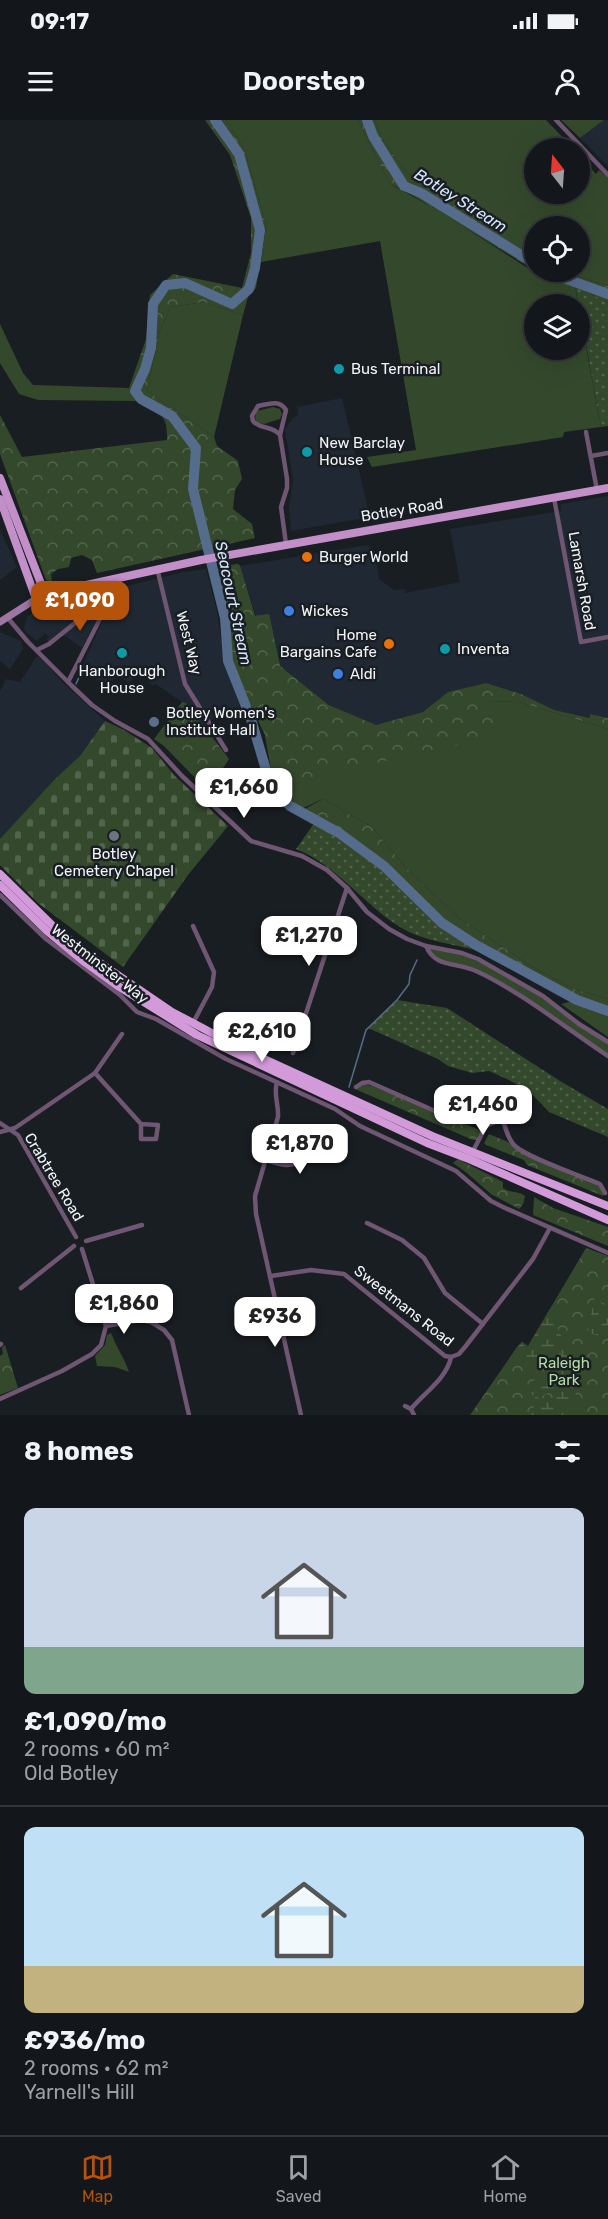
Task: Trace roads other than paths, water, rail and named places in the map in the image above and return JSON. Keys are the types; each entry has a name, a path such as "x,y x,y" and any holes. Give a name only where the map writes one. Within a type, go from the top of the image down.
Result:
{"highway":[{"path":"0,874 52,925 87,954 139,990 193,1023 432,1136 608,1206"},
{"path":"0,885 47,931 82,960 118,986 197,1035 427,1143 469,1159 608,1221"}],"main road":[{"path":"0,478 45,594"},
{"name":"Botley Road","path":"157,568 608,488"},
{"path":"0,499 36,598"},
{"path":"0,622 45,594 157,568"}],"street":[{"path":"556,120 608,175"},
{"path":"280,435 273,429 261,427 253,421 252,416 258,406 276,402 283,405 286,410 280,435 287,479 287,488 281,507 286,544"},
{"path":"586,432 597,490"},
{"path":"591,456 608,453"},
{"name":"Lamarsh Road","path":"554,498 581,642 608,637"},
{"name":"West Way","path":"157,568 185,684 226,750"},
{"path":"68,682 105,606 100,583"},
{"path":"37,650 49,644 96,606 105,606"},
{"path":"7,617 92,705 148,739 182,776 251,841 302,856 327,870 347,888 367,912 389,929 426,946 462,953 478,959 543,996 579,1024 608,1042"},
{"path":"293,1053 347,888"},
{"name":"Westminster Way","path":"0,895 46,939 120,994 137,1012 156,1019 226,1059 344,1113 360,1126 456,1171 491,1201 608,1253"},
{"path":"193,926 214,972 212,987 193,1023"},
{"path":"426,946 430,956 436,960 475,970 501,984 608,1056"},
{"path":"0,1132 10,1130 95,1073 122,1034"},
{"path":"95,1073 141,1124 141,1139 156,1139 158,1125 141,1124"},
{"path":"277,1082 275,1090 279,1107 278,1117 255,1196 256,1214 301,1415"},
{"path":"356,1087 369,1082 459,1120 481,1111 495,1111 503,1119 509,1140 520,1150 600,1184 605,1193"},
{"path":"481,1111 486,1125"},
{"path":"473,1151 486,1125 503,1119"},
{"name":"Crabtree Road","path":"0,1123 20,1139 76,1238"},
{"path":"266,1161 284,1166 295,1165 301,1162 310,1139"},
{"path":"367,1224 402,1240 424,1258 445,1293 483,1324"},
{"path":"0,1399 43,1380 92,1354 101,1345 106,1326 82,1249 86,1241 142,1226"},
{"path":"411,1409 443,1375 449,1366 451,1357 459,1354 533,1259 550,1227"},
{"path":"74,1246 73,1242 76,1238 82,1237 86,1241"},
{"path":"74,1246 82,1249"},
{"path":"21,1288 74,1246"},
{"name":"Sweetmans Road","path":"271,1276 311,1270 344,1274 441,1354 451,1357"},
{"path":"106,1326 141,1320 151,1322 164,1330 172,1340 189,1415"},
{"path":"405,1407 411,1409 414,1415"}],"waterway":[{"name":"Seacourt Stream","path":"215,120 239,154 260,230 255,268 249,289 232,304 185,283 166,285 153,304 151,348 135,391 141,399 172,416 196,448 193,489 225,618 228,661 251,719 271,787 290,806 339,833 384,866 442,923 476,945 577,1000 608,1011"},
{"name":"Botley Stream","path":"367,120 373,136 404,186 421,193 524,257"},
{"name":"Botley Stream","path":"575,282 608,294"},
{"path":"76,684 84,666"},
{"path":"349,1087 366,1030 397,1000 409,984 410,975 417,960"}],"place":[{"name":"Bus Terminal","path":"339,369"},
{"name":"New Barclay House","path":"307,452"},
{"name":"Burger World","path":"307,557"},
{"name":"Wickes","path":"289,611"},
{"name":"Home Bargains Cafe","path":"389,644"},
{"name":"Inventa","path":"445,649"},
{"name":"Hanborough House","path":"122,653"},
{"name":"Aldi","path":"338,674"},
{"name":"Botley Women's Institute Hall","path":"154,722"},
{"name":"Botley Cemetery Chapel","path":"114,836"}],"park label":[{"name":"Raleigh Park","path":"564,1372"}]}
